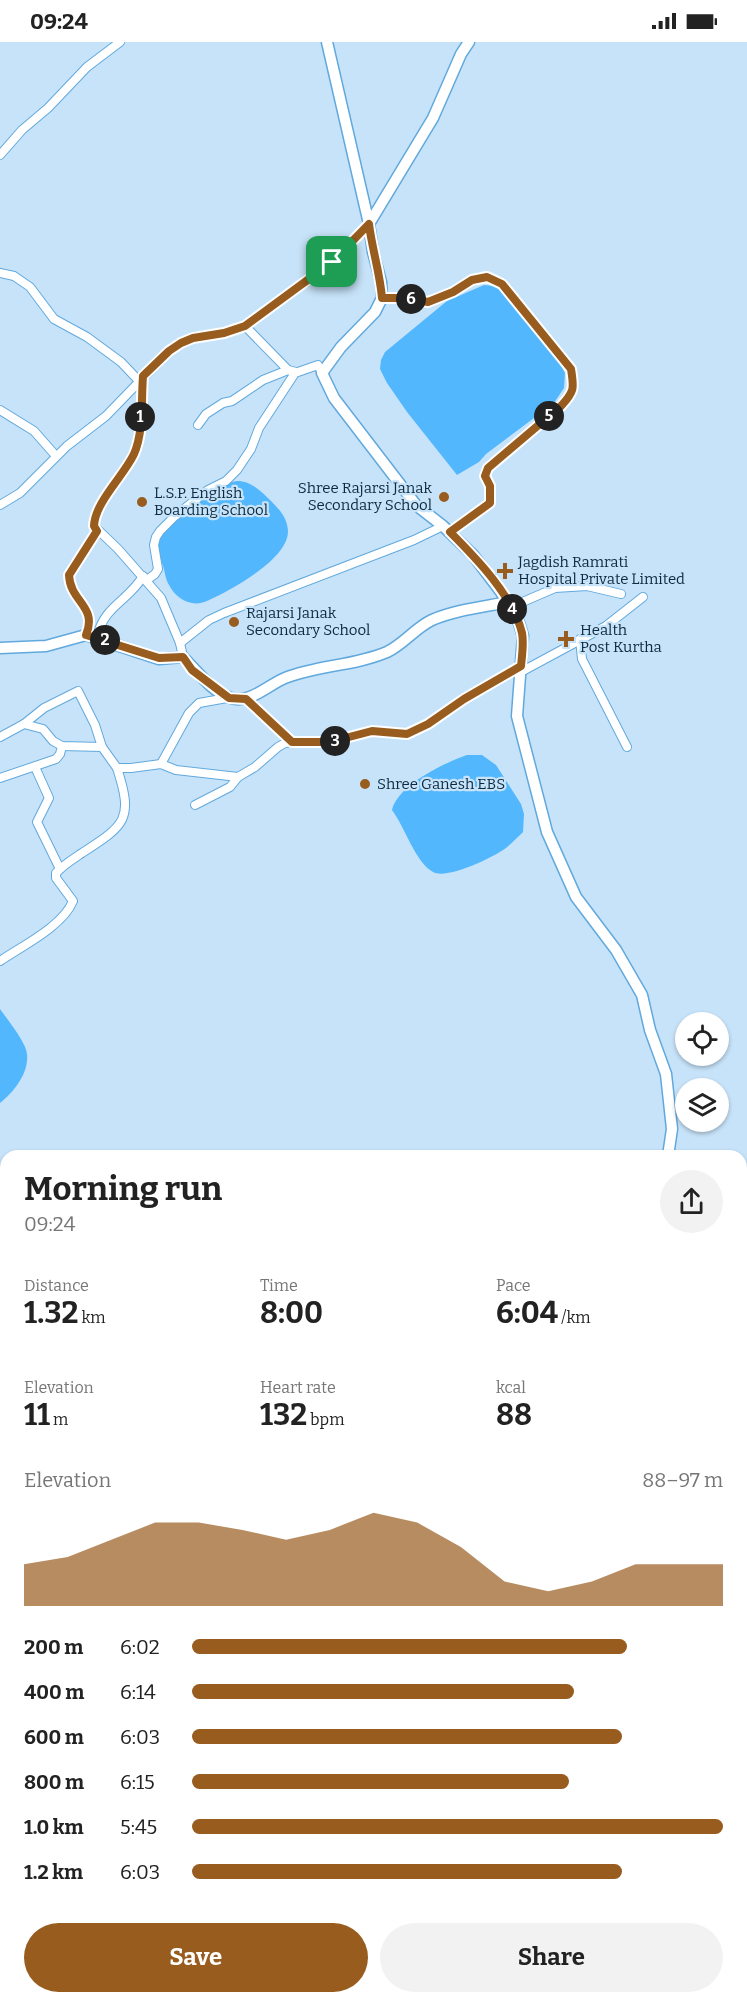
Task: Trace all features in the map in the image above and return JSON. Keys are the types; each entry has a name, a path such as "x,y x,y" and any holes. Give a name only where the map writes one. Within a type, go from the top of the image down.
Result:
{"main road":[{"path":"327,42 369,224 382,298 375,312 340,347 322,373 334,398 416,505 446,529 472,555 509,604 519,622 523,636 517,716 547,832 576,897 616,950 642,995 650,1030 666,1074 672,1129 669,1150"},
{"path":"369,224 433,118 456,64 469,42"},
{"path":"0,648 46,646 92,636 159,658 183,657 192,670 229,698 246,699 274,682 288,677 390,651 431,621 509,604"}],"street":[{"path":"0,155 14,138 48,108 87,67 120,42"},
{"path":"0,505 20,493 56,456 106,416 169,351 193,338 224,333 245,326 332,262 369,224"},
{"path":"0,273 14,276 30,287 54,319 87,337 141,379"},
{"path":"180,643 209,620 224,613 446,529 490,503 490,486 485,476 488,468 572,395 574,385 571,369 502,284 487,277 472,280 453,292 428,302 405,298 382,298"},
{"path":"245,326 292,371"},
{"path":"198,425 206,414 223,403 232,401 263,380 318,365 322,373"},
{"path":"92,636 112,608 145,578 156,574 158,568 154,545 156,537 175,516 208,490 226,481 237,470 251,449 260,428 292,371"},
{"path":"141,379 137,445 125,469 97,512 94,526 145,578 161,598 180,643 183,657"},
{"path":"0,410 34,432 56,456"},
{"path":"92,636 90,618 72,590 69,575 97,531"},
{"path":"509,604 555,588 586,586 621,594"},
{"path":"195,805 230,787 238,777 255,767 285,742 330,742 372,731 407,734 428,724 464,699 606,626 643,597"},
{"path":"580,639 582,659 627,747"},
{"path":"0,737 24,724 44,708 78,691 95,726 102,747 117,768 124,793 124,816 118,828 60,869 56,878 73,901 69,910 59,922 0,961"},
{"path":"161,764 189,713 199,703 229,698"},
{"path":"246,699 292,742"},
{"path":"24,724 43,729 53,741 62,746 102,747"},
{"path":"0,778 56,759 62,746"},
{"path":"117,768 161,764 176,770 238,777"},
{"path":"35,767 49,798 37,822 60,869"}],"water":[{"path":"484,285 496,286 504,290 555,355 565,373 564,388 554,403 486,454 479,462 457,475 387,383 380,369 381,360 385,352 447,301"},
{"path":"237,481 256,487 280,511 288,527 285,543 268,564 229,590 201,603 185,601 172,590 168,583 158,550 158,541 177,520 199,503 224,485"},
{"path":"467,755 482,755 496,765 521,804 524,814 523,832 492,857 459,870 440,874 433,872 421,860 392,810 396,801 412,784 446,763"},
{"path":"0,1009 20,1037 26,1049 27,1061 20,1081 0,1103"}],"place":[{"name":"Shree Rajarsi Janak Secondary School","path":"444,497"},
{"name":"L.S.P. English Boarding School","path":"142,502"},
{"name":"Jagdish Ramrati Hospital Private Limited","path":"505,571"},
{"name":"Rajarsi Janak Secondary School","path":"234,622"},
{"name":"Health Post Kurtha","path":"566,639"},
{"name":"Shree Ganesh EBS","path":"365,784"}],"route":[{"path":"369,224 382,298 405,298 428,302 453,292 472,280 487,277 502,284 571,369 574,385 572,395 561,406 488,468 485,476 490,486 490,503 450,532 472,555 501,592 519,622 523,636 521,666 464,699 418,730 407,734 372,731 339,741 292,742 246,699 229,698 192,670 183,657 159,658 86,635 91,624 90,618 72,590 69,575 97,531 94,520 97,512 125,469 137,445 143,376 169,351 181,343 201,335 234,331 245,326 332,262 369,224"}]}
